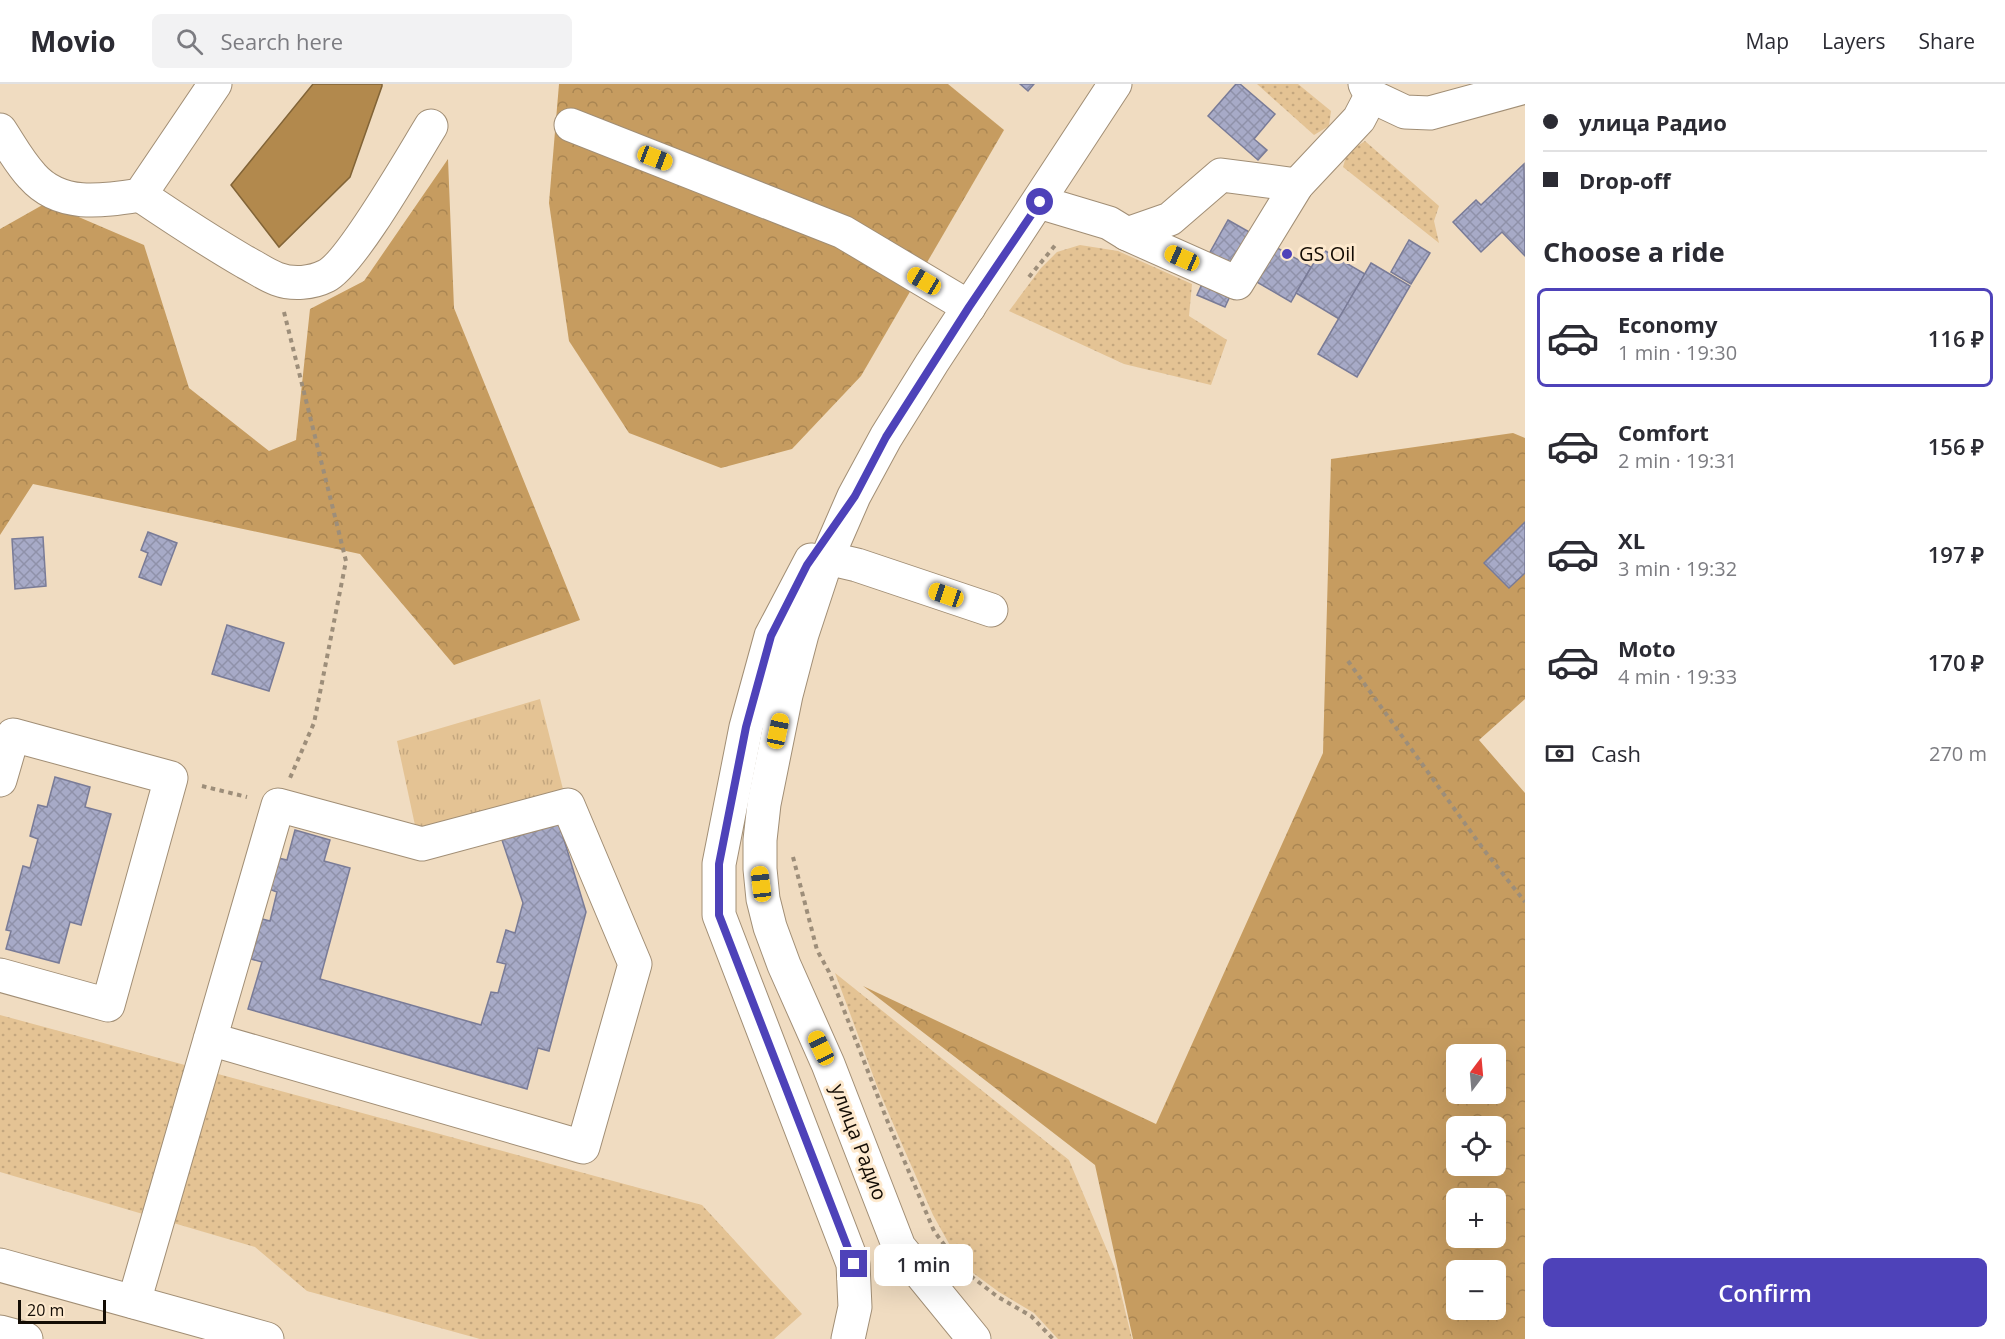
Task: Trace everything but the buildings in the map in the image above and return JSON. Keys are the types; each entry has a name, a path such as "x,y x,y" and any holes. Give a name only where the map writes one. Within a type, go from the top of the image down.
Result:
{"main road":[{"path":"140,195 215,84"},
{"name":"улица Радио","path":"974,1339 899,1247 828,1064 777,946 763,899 760,860 764,804 786,695 802,634 827,558 855,496 886,437 1115,84"},
{"path":"1040,202 1108,223 1127,234 1238,283 1298,185 1359,118 1368,90 1405,112 1430,113 1525,85"},
{"path":"571,125 843,232 969,307"},
{"path":"0,130 32,176 49,191 64,198 80,200 109,200 140,195 206,240 276,279 298,283 328,276 336,269 360,239 431,126"},
{"path":"1127,234 1170,219 1221,175 1298,185"},
{"path":"848,1339 855,1307 854,1264 719,915 719,864 746,727 771,636 807,565 855,496"},
{"path":"827,558 857,564 991,610"},
{"path":"0,780 13,735 171,778 108,1005 0,975"},
{"path":"134,1302 210,1039 278,804 422,843 567,805 635,964 583,1147 210,1039"},
{"path":"0,1265 267,1339"},
{"path":"0,1332 26,1339"}],"path":[{"path":"1028,279 1057,243"},
{"path":"171,778 278,804 314,723 346,561 276,279"},
{"path":"1348,661 1484,850 1525,902"},
{"path":"793,855 817,950 829,972 887,1120 934,1231 963,1270 998,1297 1031,1316 1053,1339"}],"green space":[{"path":"559,84 948,84 1004,130 861,376 792,449 721,468 629,433 569,341 549,203"},
{"path":"1257,84 1298,84 1331,111 1329,126 1314,135"},
{"path":"1365,141 1439,206 1434,221 1439,243 1343,167 1347,153"},
{"path":"448,159 454,308 580,620 454,665 360,554 33,484 0,535 0,229 46,203 144,245 189,388 269,451 296,440 310,309 364,281"},
{"path":"1080,245 1118,251 1192,284 1189,316 1227,340 1211,385 1124,364 1009,311 1041,268 1057,252"},
{"path":"1513,433 1525,438 1525,699 1479,740 1525,793 1525,1339 1133,1339 1095,1165 863,986 1156,1124 1323,753 1331,459"},
{"path":"540,699 564,793 416,830 397,741"},
{"path":"835,973 1069,1160 1115,1269 1132,1339 1058,1339 1034,1313 969,1270 952,1249 933,1215 877,1086"},
{"path":"0,1015 702,1205 802,1314 774,1339 480,1339 307,1291 255,1247 0,1172"}],"shaded area":[{"path":"313,84 382,84 382,86 350,177 279,247 231,185"}],"place":[{"name":"GS Oil","path":"1287,254"}],"route":[{"path":"854,1264 719,915 719,864 746,727 771,636 807,565 855,496 886,437 932,363 1040,202"}]}
